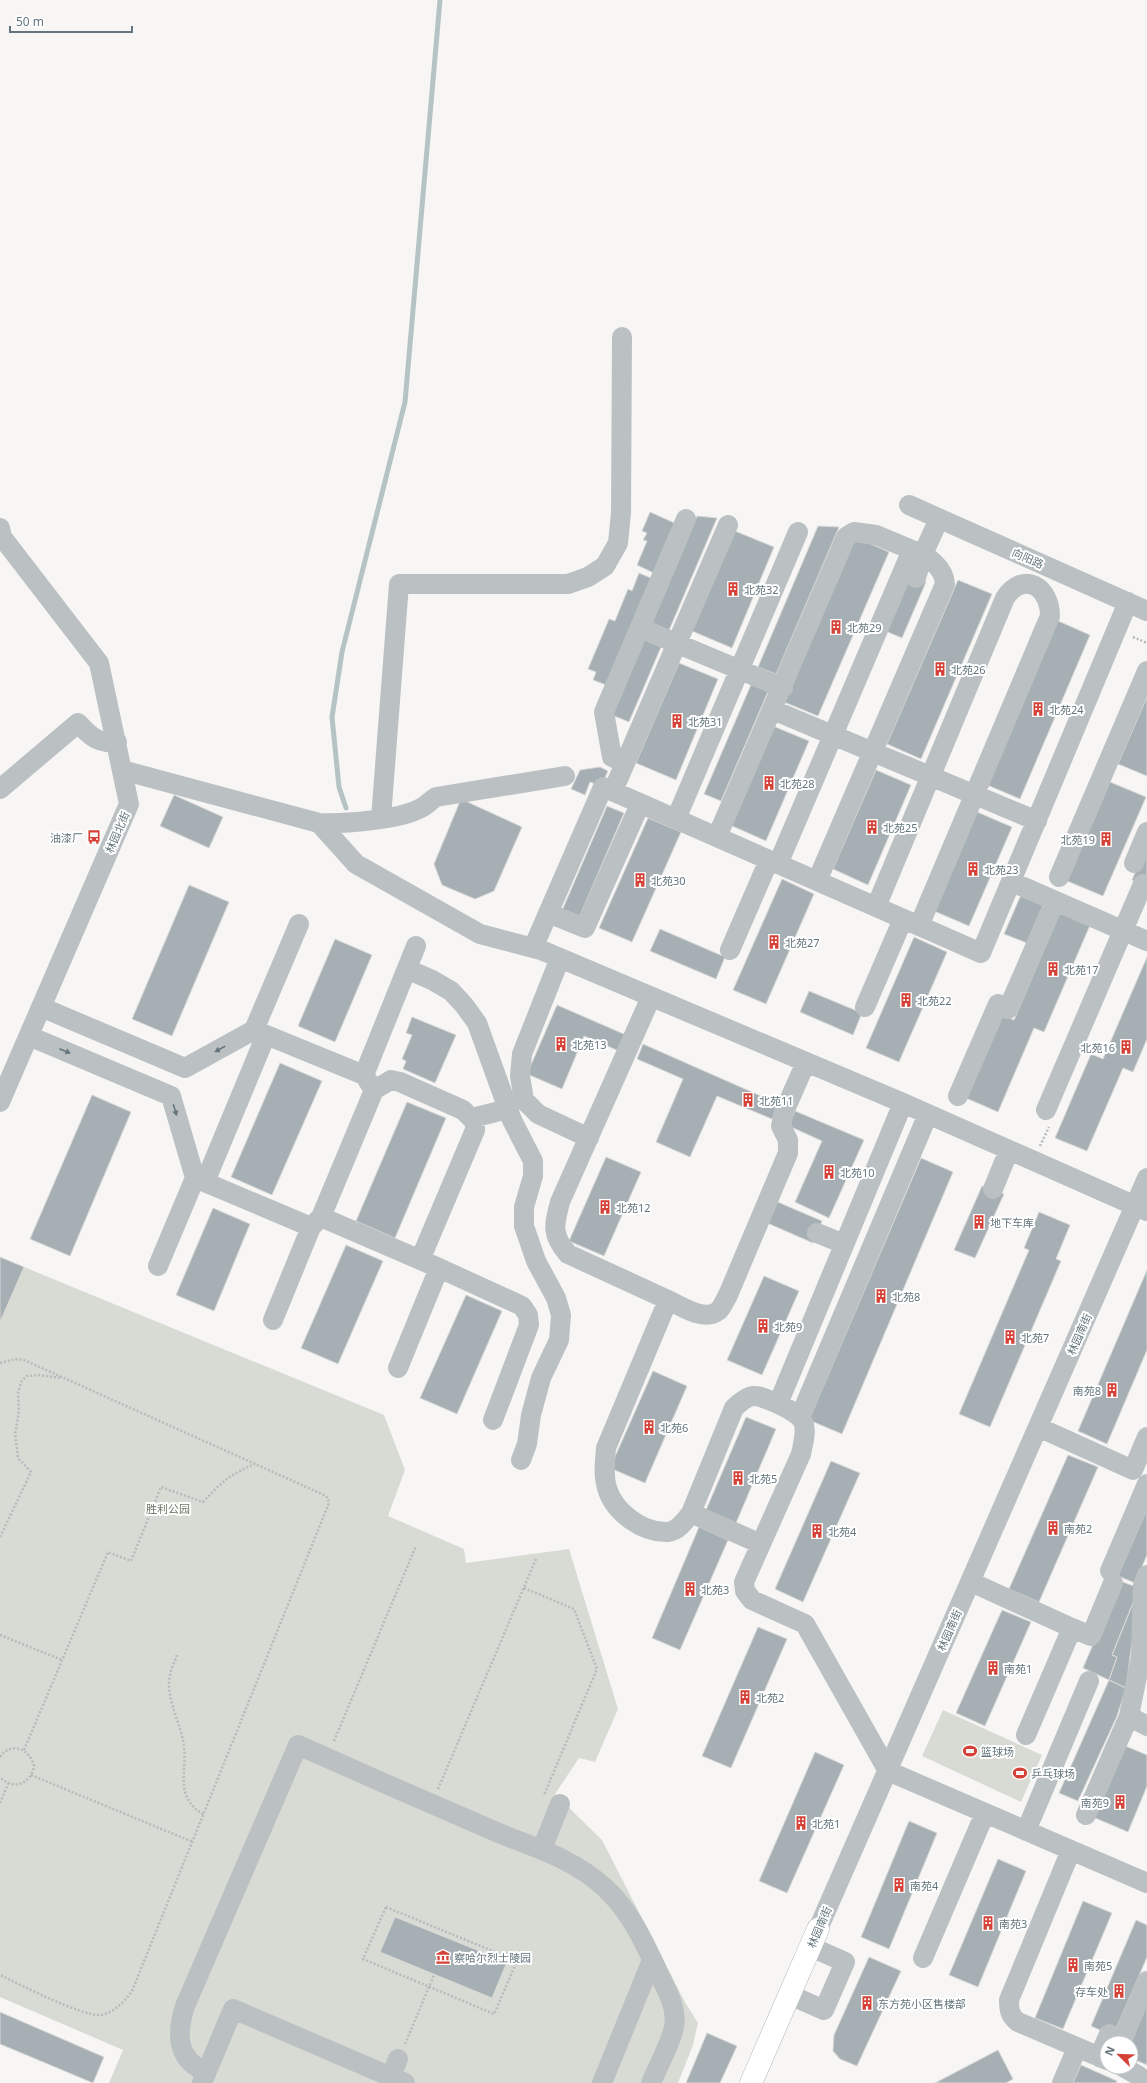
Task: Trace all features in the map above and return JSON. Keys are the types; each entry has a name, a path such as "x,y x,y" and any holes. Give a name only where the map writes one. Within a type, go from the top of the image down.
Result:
{"main road":[{"name":"林园南街","path":"751,2083 814,1938"}],"street":[{"path":"381,818 399,584 568,584 588,577 605,566 618,543 621,513 622,337"},
{"name":"向阳路","path":"909,505 1147,611"},
{"path":"625,763 612,757 604,712 686,519"},
{"path":"730,950 833,735 917,552 939,519"},
{"path":"613,791 728,525"},
{"name":"林园北街","path":"0,528 2,537 99,663 129,804 0,1102"},
{"path":"676,819 798,532"},
{"path":"717,837 783,688 846,537 854,532 876,535 917,552 940,570 944,576 945,584 817,881"},
{"path":"916,578 917,552"},
{"path":"1034,585 1042,564"},
{"path":"865,1007 911,923 975,795 1050,616 1050,606 1045,595 1034,585 1020,584 1011,589 1005,598 876,907"},
{"path":"533,948 603,787 981,953 1128,602"},
{"path":"640,628 783,688"},
{"path":"1059,877 1147,671"},
{"path":"773,710 1037,821"},
{"path":"0,789 78,723 92,738 107,743 117,742"},
{"path":"122,770 319,822 341,824 381,818 422,808 436,797 565,776"},
{"path":"548,913 585,928 640,804"},
{"path":"319,822 356,864 480,934 533,948 560,958 903,1103 1141,1209"},
{"path":"1134,864 1147,832"},
{"path":"1012,882 1147,940"},
{"path":"1046,1110 1143,884"},
{"path":"958,1096 998,1004 1008,1009 1054,900"},
{"path":"158,1266 200,1180 260,1032 299,924"},
{"path":"273,1320 316,1222 369,1083 416,946"},
{"path":"560,958 522,1054 520,1076 524,1100 538,1114 589,1138"},
{"path":"407,969 432,980 451,991 464,1005 477,1023 508,1109 519,1136 533,1161 533,1176 524,1206 524,1226 536,1261 556,1298 561,1315 559,1340 541,1378 527,1444 521,1460"},
{"path":"651,997 560,1202 554,1224 558,1243 568,1254 700,1314 708,1315 718,1311 728,1295 788,1153 788,1140 781,1126 784,1112 806,1062"},
{"path":"41,1008 185,1068 260,1032"},
{"path":"260,1032 369,1083 391,1080 400,1082 463,1110 475,1122 475,1130 420,1260"},
{"path":"29,1036 171,1096 200,1180"},
{"path":"778,1404 903,1103"},
{"path":"472,1118 508,1109"},
{"path":"800,1417 928,1114"},
{"path":"993,1189 1009,1150"},
{"name":"林园南街","path":"814,1938 1038,1427 1141,1209 1147,1178"},
{"path":"200,1180 420,1260 522,1306 528,1315 529,1325 493,1420"},
{"path":"817,1233 844,1244"},
{"path":"398,1368 439,1268"},
{"path":"525,1311 556,1298"},
{"path":"668,1300 606,1448 604,1467 606,1487 613,1503 628,1518 654,1530 669,1532 683,1525 691,1513 734,1408 746,1397 756,1395 795,1412 804,1421 806,1434 801,1454 744,1582 745,1591 752,1600 805,1624 888,1771 1147,1883"},
{"path":"1038,1427 1133,1470 1147,1437"},
{"path":"971,1582 1091,1636 1111,1577 1147,1484"},
{"path":"691,1513 761,1544"},
{"path":"1086,1815 1129,1716 1141,1657 1143,1585 1147,1575"},
{"path":"1026,1735 1072,1628"},
{"path":"1026,1830 1089,1681"},
{"path":"1129,1716 1147,1726"},
{"path":"396,2076 233,2009 204,2078 189,2062 183,2052 179,2036 179,2023 185,2006 298,1746 522,1843 542,1850 570,1863 605,1887 622,1906 637,1928 669,1996 674,2013 674,2028 651,2083"},
{"path":"542,1850 560,1804"},
{"path":"923,1958 985,1813"},
{"path":"1071,1850 1009,2000 1009,2009 1012,2017 1018,2022 1099,2056"},
{"path":"790,1995 824,2010 845,1962 814,1938"},
{"path":"602,2083 652,1960"},
{"path":"1117,2035 1147,1981"},
{"path":"1062,2083 1077,2048"}],"path":[{"path":"1034,1161 1054,1114 1046,1110"},
{"path":"0,1363 16,1359 24,1360 324,1495 328,1498 329,1503 132,1992 117,2008 108,2013 91,2014 0,1975"},
{"path":"0,1537 31,1472 18,1458 15,1434 19,1411 18,1392 22,1380 27,1376 39,1374 65,1379"},
{"path":"24,1750 108,1552 130,1561 162,1486 202,1502 222,1482 238,1471 255,1464"},
{"path":"327,1758 416,1546"},
{"path":"431,1804 536,1559"},
{"path":"524,1588 574,1609 597,1669 543,1796 560,1804"},
{"path":"0,1635 62,1660"},
{"path":"177,1655 169,1676 171,1699 181,1730 184,1748 184,1789 194,1809 204,1815"},
{"path":"0,1777 8,1784 20,1784 25,1782 31,1775 34,1766 32,1760 24,1750 12,1749 1,1755"},
{"path":"31,1775 192,1842"},
{"path":"0,1803 8,1784"},
{"path":"386,1907 517,1961 494,2014 429,1987 364,1959 386,1907"},
{"path":"396,2076 434,1975"}],"green space":[{"name":"胜利公园","path":"24,1267 384,1415 405,1470 388,1516 464,1549 466,1563 569,1549 618,1709 595,1762 579,1758 555,1794 602,1840 686,2004 698,2023 693,2045 678,2083 109,2083 123,2050 0,1997 0,1322"},
{"name":"篮球场","path":"943,1710 1042,1755 1021,1802 922,1756"}],"building":[{"path":"650,512 679,525 658,575 637,565 647,541 643,540 647,533 642,531"},
{"path":"697,516 717,518 667,635 650,628"},
{"path":"818,526 839,527 776,674 758,667"},
{"name":"北苑32","path":"735,531 774,547 732,648 692,631"},
{"name":"北苑29","path":"855,537 889,552 818,716 784,702"},
{"path":"639,573 653,579 609,686 593,680 596,672 588,669 609,619 615,621 628,589 632,591"},
{"path":"907,574 926,582 902,638 883,630"},
{"name":"北苑26","path":"958,580 992,594 921,759 887,744"},
{"name":"北苑24","path":"1056,620 1090,635 1020,799 985,784"},
{"path":"647,633 664,640 629,722 612,715"},
{"name":"北苑31","path":"679,663 718,679 676,780 636,763"},
{"path":"753,680 770,687 721,801 704,794"},
{"path":"1147,697 1147,776 1118,764"},
{"name":"北苑28","path":"773,726 809,741 766,841 730,825"},
{"path":"600,767 608,771 601,786 590,782 585,795 571,789 580,770"},
{"name":"北苑25","path":"876,770 911,785 868,885 833,869"},
{"name":"北苑19","path":"1110,782 1146,797 1103,896 1067,881"},
{"path":"174,795 223,817 209,848 160,826"},
{"path":"461,799 522,827 494,891 475,899 442,885 434,864"},
{"path":"607,806 624,813 578,920 561,913"},
{"name":"北苑23","path":"977,812 1012,827 969,926 934,911"},
{"name":"北苑30","path":"648,818 681,832 632,942 599,928"},
{"path":"1143,854 1147,855 1147,886 1132,880"},
{"name":"北苑27","path":"782,879 814,894 766,1004 733,990"},
{"path":"189,885 229,902 172,1036 132,1019"},
{"path":"1029,895 1045,901 1027,943 1004,934 1020,897"},
{"name":"北苑17","path":"1061,910 1091,923 1044,1032 1034,1028 998,1112 966,1098 1002,1015 1014,1020"},
{"path":"660,929 725,957 716,979 650,951"},
{"name":"北苑22","path":"914,937 947,952 899,1062 866,1048"},
{"path":"335,939 372,955 335,1042 298,1026"},
{"name":"北苑16","path":"1147,957 1147,1039 1133,1072 1123,1068 1087,1151 1055,1138 1091,1054 1103,1059"},
{"path":"809,991 862,1013 853,1035 800,1012"},
{"name":"北苑13","path":"557,1005 626,1035 619,1051 584,1036 562,1089 527,1074"},
{"path":"412,1017 456,1035 435,1083 403,1069 406,1061 402,1059 412,1035 406,1033"},
{"name":"北苑11","path":"643,1044 779,1104 772,1119 717,1096 690,1157 656,1142 683,1079 637,1059"},
{"path":"280,1063 322,1081 272,1195 231,1177"},
{"path":"92,1095 131,1112 70,1256 30,1239"},
{"path":"407,1102 446,1118 395,1238 356,1221"},
{"name":"北苑10","path":"795,1111 864,1140 829,1218 795,1202 822,1141 789,1126"},
{"name":"北苑12","path":"606,1157 641,1172 604,1256 569,1241"},
{"name":"北苑8","path":"921,1158 953,1172 842,1434 809,1420"},
{"name":"地下车库","path":"982,1186 1004,1194 975,1258 954,1250"},
{"path":"773,1200 822,1221 813,1243 765,1222"},
{"path":"213,1208 250,1224 214,1311 176,1295"},
{"name":"北苑7","path":"1039,1212 1070,1225 1056,1259 1061,1261 990,1427 959,1414 1029,1250 1024,1248"},
{"path":"346,1245 383,1261 338,1364 301,1348"},
{"path":"0,1257 24,1267 0,1322"},
{"name":"南苑8","path":"1147,1270 1147,1350 1107,1444 1078,1431"},
{"name":"北苑9","path":"764,1276 799,1291 762,1375 727,1360"},
{"path":"466,1295 502,1311 457,1414 420,1398"},
{"name":"北苑6","path":"653,1371 687,1386 645,1483 610,1468"},
{"name":"北苑5","path":"746,1417 776,1429 736,1523 706,1510"},
{"name":"南苑2","path":"1068,1455 1098,1467 1039,1602 1009,1589"},
{"name":"北苑4","path":"831,1461 860,1473 803,1602 775,1589"},
{"path":"1147,1509 1147,1555 1135,1583 1118,1576"},
{"name":"北苑3","path":"699,1527 728,1540 680,1650 652,1638"},
{"path":"1120,1581 1139,1588 1112,1655 1117,1657 1109,1680 1083,1668"},
{"path":"1139,1588 1126,1688 1109,1680 1117,1657 1112,1655"},
{"name":"南苑1","path":"1002,1610 1031,1622 985,1726 956,1713"},
{"name":"北苑2","path":"758,1627 787,1639 731,1768 702,1756"},
{"path":"1109,1680 1126,1688 1117,1716 1078,1801 1059,1793"},
{"name":"南苑9","path":"1123,1745 1147,1755 1147,1786 1128,1832 1093,1817"},
{"name":"北苑1","path":"815,1752 844,1765 787,1893 759,1881"},
{"name":"南苑4","path":"909,1821 937,1833 889,1949 861,1937"},
{"name":"南苑3","path":"998,1859 1026,1871 978,1987 949,1975"},
{"name":"南苑5","path":"1083,1901 1112,1913 1063,2029 1035,2018"},
{"name":"察哈尔烈士陵园","path":"395,1917 507,1962 492,1998 380,1952"},
{"name":"存车处","path":"1136,1920 1147,1925 1147,1957 1113,2035 1091,2026"},
{"name":"东方苑小区售楼部","path":"869,1957 901,1971 857,2066 840,2059 833,2051 834,2035"},
{"path":"1147,1999 1147,2065 1139,2062 1139,2035 1134,2035"},
{"path":"0,2012 104,2057 93,2083 0,2044"},
{"path":"707,2033 737,2046 720,2083 686,2083"},
{"path":"998,2050 1013,2079 1006,2083 935,2083"},
{"path":"1081,2065 1099,2073 1099,2075 1104,2075 1117,2081 1116,2083 1073,2083"}],"waterway":[{"path":"346,808 339,787 332,717 342,652 405,402 440,0"}],"place":[{"name":"北苑32","path":"733,589"},
{"name":"北苑29","path":"836,627"},
{"name":"北苑26","path":"940,669"},
{"name":"北苑24","path":"1038,709"},
{"name":"北苑31","path":"677,721"},
{"name":"北苑28","path":"769,783"},
{"name":"北苑25","path":"872,827"},
{"name":"油漆厂","path":"94,837"},
{"name":"北苑19","path":"1106,839"},
{"name":"北苑23","path":"973,869"},
{"name":"北苑30","path":"640,880"},
{"name":"北苑27","path":"774,942"},
{"name":"北苑17","path":"1053,969"},
{"name":"北苑22","path":"906,1000"},
{"name":"北苑13","path":"561,1044"},
{"name":"北苑16","path":"1126,1047"},
{"name":"北苑11","path":"748,1100"},
{"name":"北苑10","path":"829,1172"},
{"name":"北苑12","path":"605,1207"},
{"name":"地下车库","path":"979,1222"},
{"name":"北苑8","path":"881,1296"},
{"name":"北苑9","path":"763,1326"},
{"name":"北苑7","path":"1010,1337"},
{"name":"南苑8","path":"1112,1390"},
{"name":"北苑6","path":"649,1427"},
{"name":"北苑5","path":"738,1478"},
{"name":"南苑2","path":"1053,1528"},
{"name":"北苑4","path":"817,1531"},
{"name":"北苑3","path":"690,1589"},
{"name":"南苑1","path":"993,1668"},
{"name":"北苑2","path":"745,1697"},
{"name":"篮球场","path":"970,1751"},
{"name":"乒乓球场","path":"1020,1773"},
{"name":"南苑9","path":"1120,1802"},
{"name":"北苑1","path":"801,1823"},
{"name":"南苑4","path":"899,1885"},
{"name":"南苑3","path":"988,1923"},
{"name":"察哈尔烈士陵园","path":"443,1957"},
{"name":"南苑5","path":"1073,1965"},
{"name":"存车处","path":"1119,1991"},
{"name":"东方苑小区售楼部","path":"867,2003"}]}
